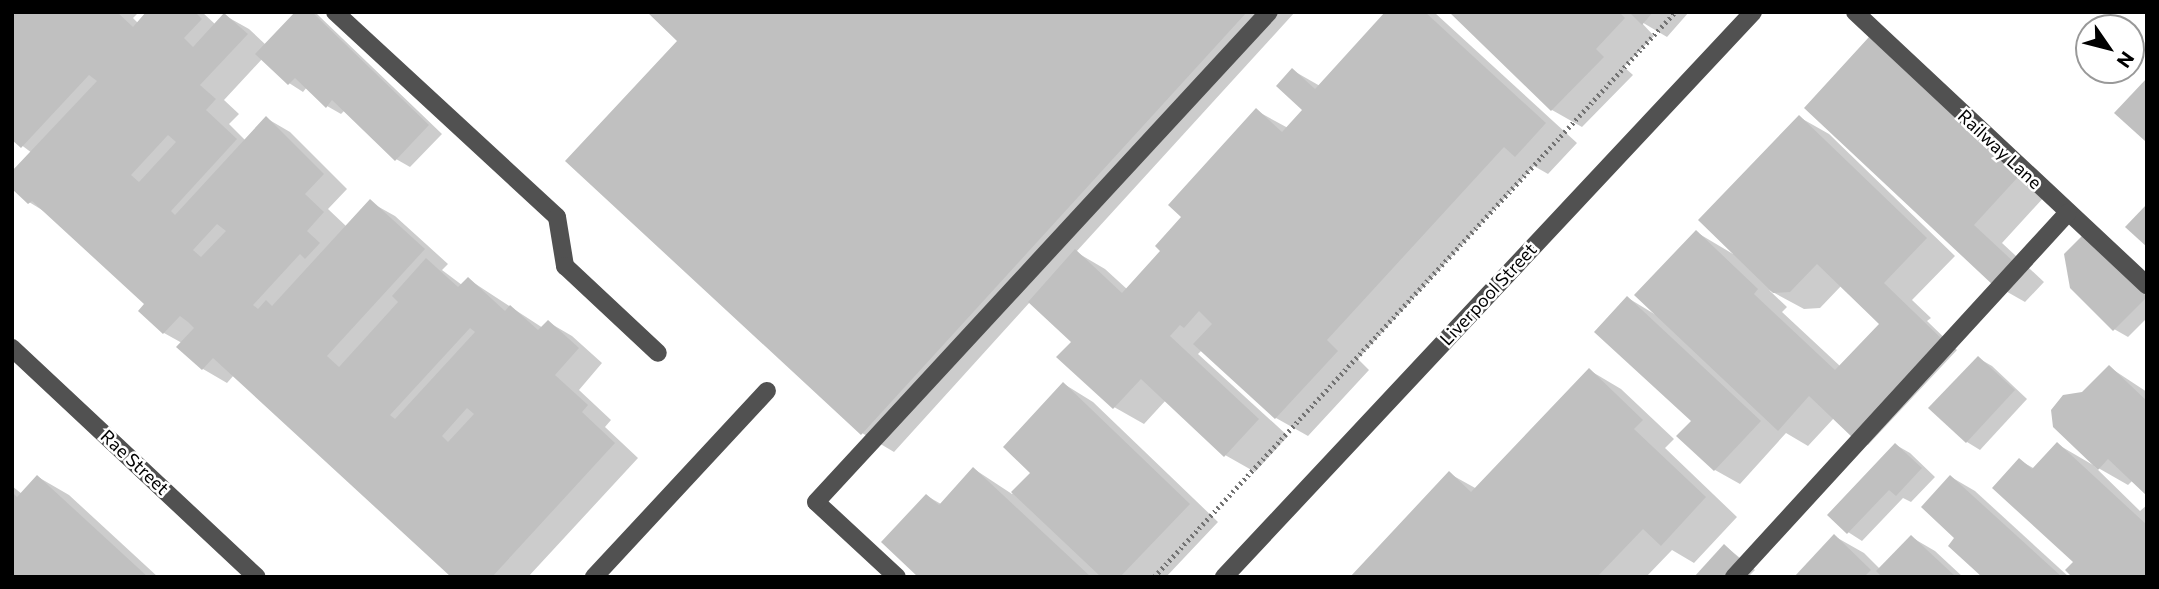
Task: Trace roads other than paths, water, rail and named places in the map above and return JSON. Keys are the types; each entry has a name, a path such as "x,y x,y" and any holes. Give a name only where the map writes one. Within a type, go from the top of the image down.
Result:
{"street":[{"path":"335,12 556,217 565,266 658,353"},
{"path":"897,577 816,502 1269,12"},
{"name":"Liverpool Street","path":"1224,577 1753,12"},
{"name":"Railway Lane","path":"1855,12 2147,285"},
{"path":"1734,577 2068,213"},
{"name":"Rae Street","path":"12,348 257,577"},
{"path":"594,577 766,391"}]}
